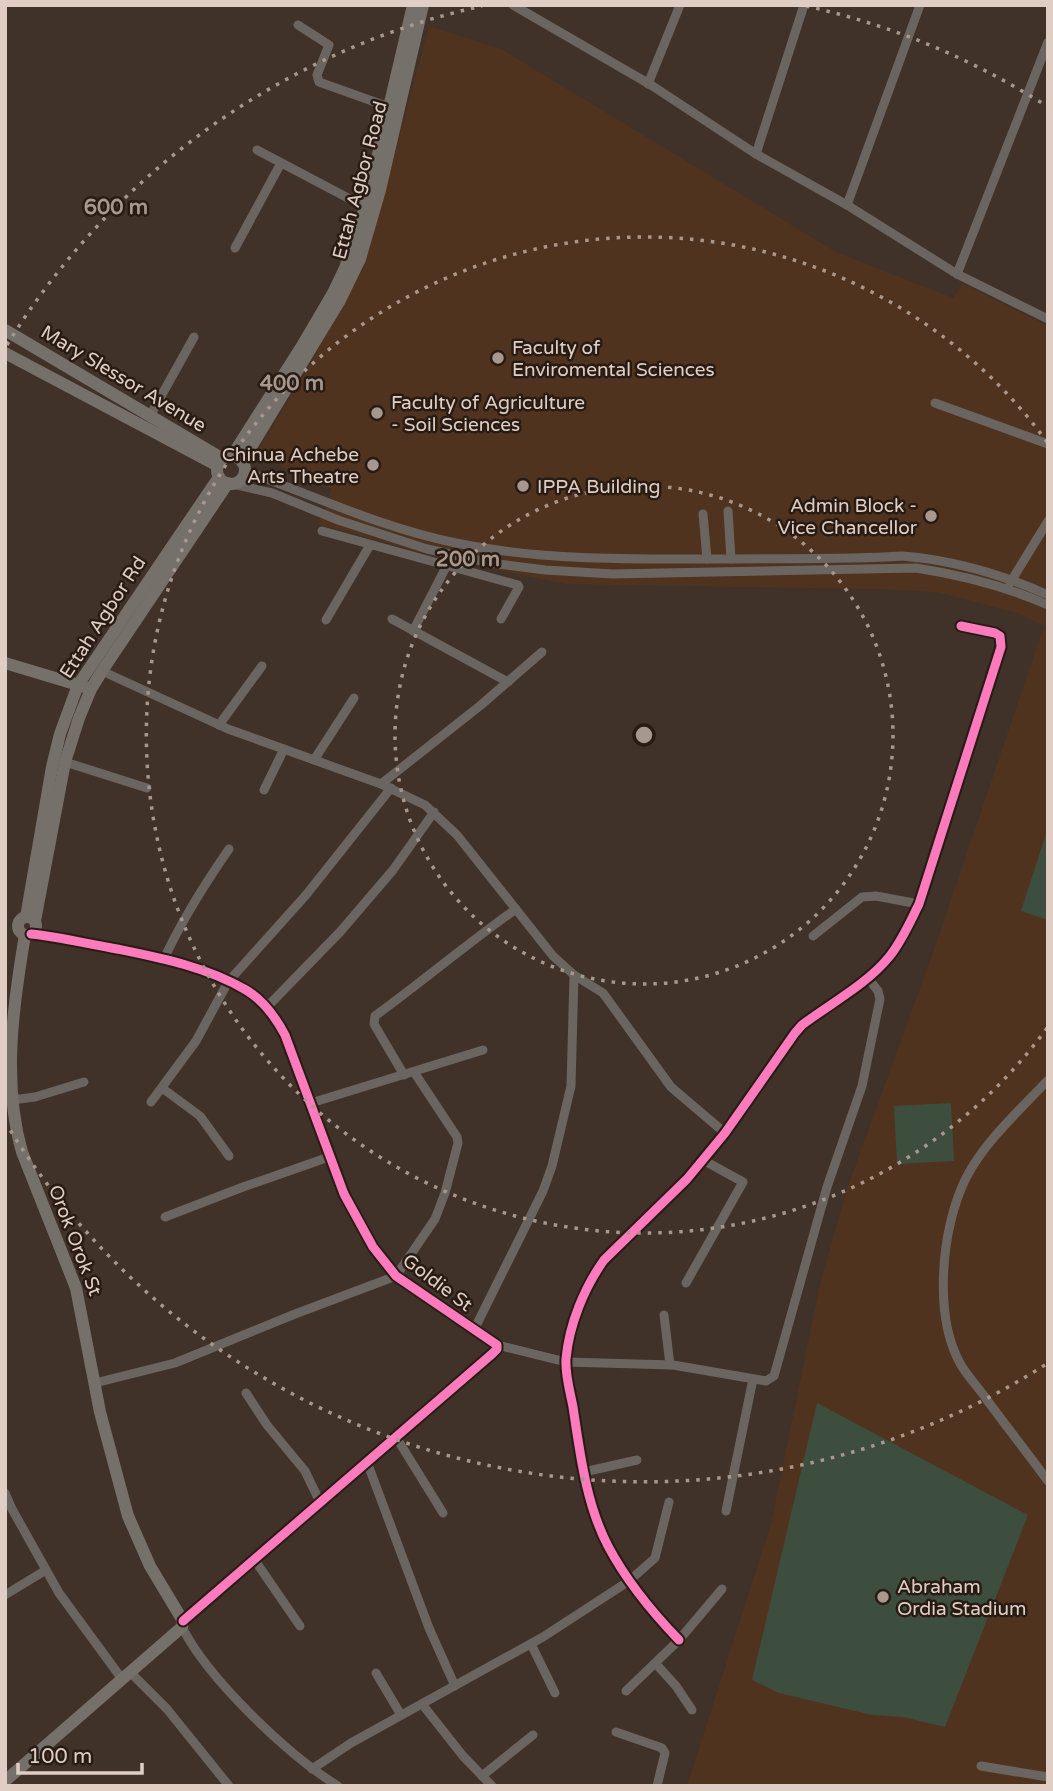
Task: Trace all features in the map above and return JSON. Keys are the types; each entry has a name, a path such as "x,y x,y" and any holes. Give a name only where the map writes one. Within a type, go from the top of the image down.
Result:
{"main road":[{"name":"Ettah Agbor Road","path":"230,470 333,293 352,249 365,207 413,5"},
{"name":"Ettah Agbor Road","path":"230,470 339,302 360,259 382,180 423,5"},
{"name":"Mary Slessor Avenue","path":"5,330 150,416 230,470"},
{"name":"Mary Slessor Avenue","path":"5,353 230,470"},
{"name":"Ettah Agbor Rd","path":"27,927 65,762 79,718 84,687 102,671 230,470"},
{"name":"Ettah Agbor Rd","path":"27,927 52,767 60,734 84,687 230,470"},
{"path":"5,663 84,687"},
{"name":"Goldie St","path":"5,925 27,927 56,937 195,967 247,991 266,1008 285,1035 356,1220 373,1247 396,1276 497,1345"},
{"path":"5,931 27,927"},
{"name":"Orok Orok St","path":"27,927 9,1044 16,1130 22,1152 76,1288 100,1412 128,1516 150,1566 183,1624"},
{"path":"5,1781 126,1676 254,1559 492,1354 497,1345"}],"street":[{"path":"513,5 648,84 756,155 847,205 957,274 1048,319"},
{"path":"648,84 680,5"},
{"path":"756,155 804,5"},
{"path":"847,205 920,5"},
{"path":"298,25 329,45 317,75 319,82 389,107"},
{"path":"957,274 1048,41"},
{"path":"257,150 365,207"},
{"path":"234,248 281,163"},
{"path":"150,416 194,337"},
{"path":"935,402 1048,444"},
{"path":"230,470 370,519 455,543 495,550 562,556 707,559 912,557 960,564 1048,595"},
{"path":"230,470 272,494 391,538 491,563 545,570 613,574 916,568 1010,583 1048,605"},
{"path":"728,510 731,559"},
{"path":"703,514 707,559"},
{"path":"1010,583 1048,522"},
{"path":"322,531 518,584 519,587 501,619"},
{"path":"326,621 370,545"},
{"path":"413,631 446,566"},
{"path":"391,619 508,682"},
{"path":"679,1640 653,1613 629,1581 600,1529 593,1510 566,1362 575,1320 593,1276 604,1260 687,1179 725,1133 802,1025 868,978 889,958 902,938 919,904 1002,642 1000,636 995,633 961,626"},
{"path":"151,1102 196,1041 228,982 306,895 386,786 542,652"},
{"path":"219,725 262,666"},
{"path":"102,671 219,725 386,786 434,812 457,835 553,957 574,975 603,993 671,1087 725,1133"},
{"path":"314,760 354,698"},
{"path":"264,790 284,749"},
{"path":"65,762 147,788"},
{"path":"266,1008 340,932 393,870 434,812"},
{"path":"164,959 179,926 229,849"},
{"path":"813,936 862,897 919,904"},
{"path":"404,1075 374,1024 375,1016 516,909"},
{"path":"474,1330 543,1191 552,1166 570,1086 574,975"},
{"path":"497,1345 566,1362 670,1365 765,1381 774,1376 827,1187 862,1086 880,999 878,991 868,978"},
{"path":"311,1103 483,1050"},
{"path":"95,1383 175,1363 396,1276 435,1219 458,1143 457,1137 414,1072"},
{"path":"1048,1080 991,1142 967,1177 953,1209 943,1285 948,1327 961,1365 1048,1481"},
{"path":"12,1100 35,1097 84,1082"},
{"path":"162,1088 200,1116 229,1156"},
{"path":"165,1217 330,1157"},
{"path":"686,1283 743,1182 703,1160"},
{"path":"664,1315 670,1365"},
{"path":"726,1511 753,1379"},
{"path":"246,1394 305,1471 320,1502"},
{"path":"396,1437 443,1513"},
{"path":"584,1472 637,1460"},
{"path":"367,1462 429,1628 455,1686"},
{"path":"5,1493 59,1593 126,1676 185,1729 229,1786"},
{"path":"315,1786 316,1772 351,1743 531,1644 629,1581 655,1558 668,1502"},
{"path":"254,1559 300,1626"},
{"path":"5,1595 46,1570"},
{"path":"626,1690 679,1640 722,1589"},
{"path":"183,1624 189,1643 211,1671 316,1772 338,1786"},
{"path":"531,1644 555,1693"},
{"path":"656,1664 676,1686 692,1710"},
{"path":"376,1673 401,1715"},
{"path":"422,1704 463,1756 492,1786"},
{"path":"616,1732 662,1748 665,1753 657,1786"},
{"path":"482,1776 533,1735"},
{"path":"981,1766 1046,1780"}],"shaded area":[{"path":"429,26 501,49 836,252 953,298 963,284 1048,326 1048,1786 687,1786 771,1524 821,1280 848,1186 933,953 1044,626 1018,613 937,592 566,584 448,560 318,524 332,489 288,471 258,450 304,375 365,265"}],"green space":[{"path":"1048,828 1048,920 1021,911"},
{"path":"951,1103 954,1161 897,1164 894,1106"},
{"name":"Abraham Ordia Stadium","path":"817,1403 1028,1515 945,1727 903,1717 872,1715 779,1693 752,1680"}],"cycle path":[{"path":"679,1640 631,1584 600,1530 585,1478 567,1377 566,1359 570,1333 590,1282 604,1260 687,1179 725,1133 802,1025 870,976 889,957 902,938 919,904 1001,647 1000,636 995,633 961,626"},
{"path":"31,934 183,964 216,975 258,999 285,1035 344,1194 373,1247 396,1276 497,1345 492,1354 183,1621"}],"place":[{"name":"Faculty of Enviromental Sciences","path":"498,358"},
{"name":"Faculty of Agriculture - Soil Sciences","path":"377,413"},
{"name":"Chinua Achebe Arts Theatre","path":"373,465"},
{"name":"IPPA Building","path":"523,486"},
{"name":"Admin Block - Vice Chancellor","path":"931,516"},
{"name":"Abraham Ordia Stadium","path":"883,1597"}]}
